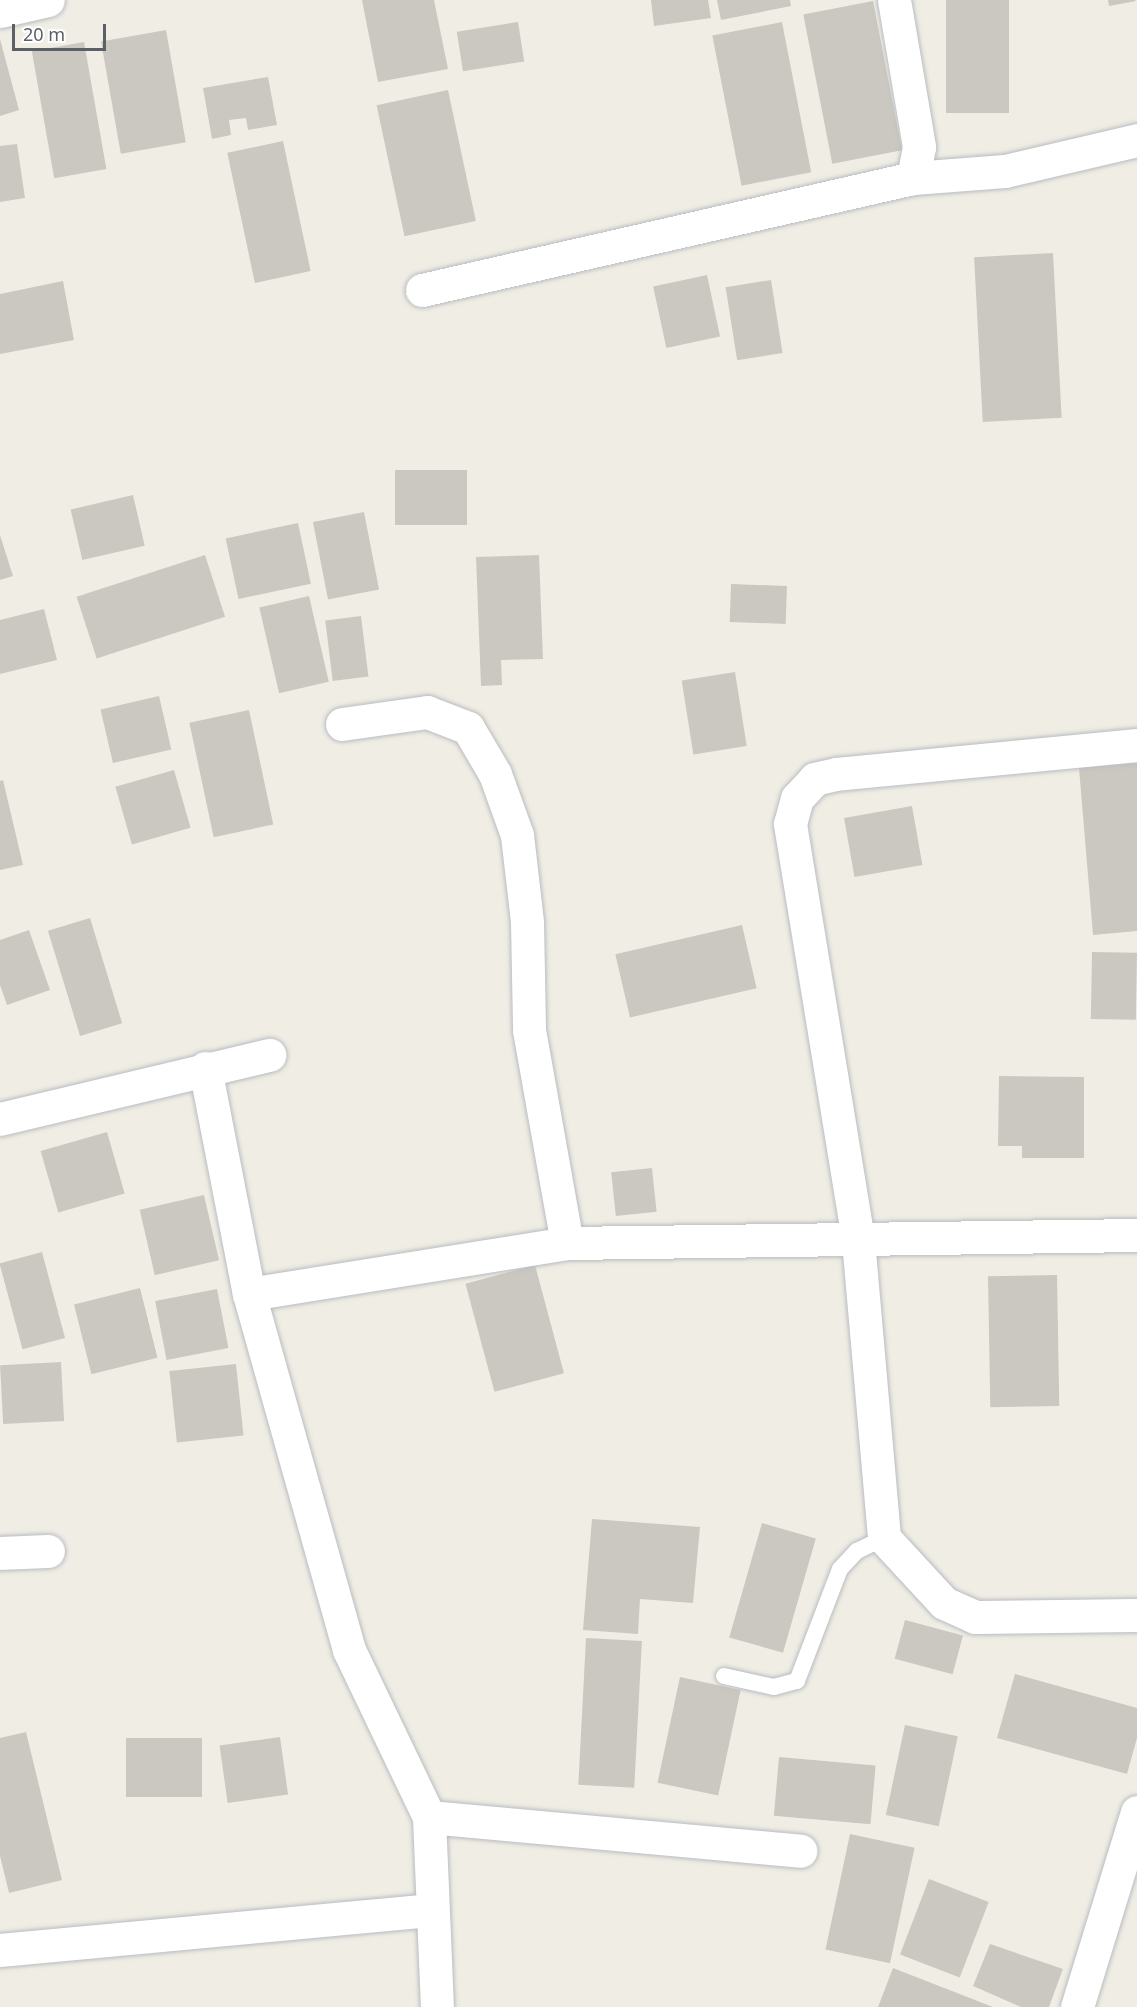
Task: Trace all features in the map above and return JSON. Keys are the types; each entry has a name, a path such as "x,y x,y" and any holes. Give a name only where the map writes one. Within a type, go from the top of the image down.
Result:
{"street":[{"path":"0,11 48,0"},
{"path":"894,0 919,147 913,178"},
{"path":"422,290 913,178 1005,171 1137,140"},
{"path":"342,724 427,712 468,728 495,774 517,835 527,922 529,1030 567,1243"},
{"path":"1137,745 836,774 815,779 797,798 790,824 858,1240 884,1538 944,1603 975,1617 1137,1615"},
{"path":"0,1119 206,1068 269,1055"},
{"path":"206,1068 249,1294 349,1650 429,1817 438,2007"},
{"path":"249,1294 567,1243 1137,1235"},
{"path":"0,1553 48,1551"},
{"path":"1077,2007 1137,1812"},
{"path":"429,1817 800,1851"},
{"path":"0,1950 432,1910"}],"lane":[{"path":"724,1676 774,1687 797,1681 840,1569 857,1551 884,1538"}],"building":[{"path":"362,0 434,0 448,69 378,82"},
{"path":"651,0 708,0 711,18 654,26"},
{"path":"717,0 790,0 791,6 721,20"},
{"path":"946,0 1009,0 1009,113 946,113"},
{"path":"1108,0 1135,0 1136,1 1109,6"},
{"path":"873,1 902,150 832,164 803,15"},
{"path":"518,22 524,62 463,71 457,32"},
{"path":"782,22 811,172 741,186 712,36"},
{"path":"166,30 186,142 121,154 101,41"},
{"path":"0,39 19,110 0,116"},
{"path":"84,42 106,169 54,178 32,51"},
{"path":"268,77 277,125 248,130 246,118 229,120 231,135 212,139 203,88"},
{"path":"448,90 476,221 404,236 377,105"},
{"path":"283,141 311,271 255,283 227,153"},
{"path":"17,144 25,198 0,202 0,146"},
{"path":"1053,253 1062,418 983,422 974,257"},
{"path":"707,275 720,337 666,348 653,286"},
{"path":"771,280 783,353 737,360 726,287"},
{"path":"63,281 74,340 0,354 0,294"},
{"path":"395,470 467,470 467,525 395,525"},
{"path":"133,495 145,546 82,560 71,509"},
{"path":"364,512 379,590 328,599 313,522"},
{"path":"298,523 311,584 239,599 226,538"},
{"path":"0,535 13,576 0,580"},
{"path":"205,555 225,617 97,659 77,597"},
{"path":"539,555 543,659 501,660 502,685 481,686 476,557"},
{"path":"731,584 787,586 786,624 730,622"},
{"path":"309,596 329,682 279,693 259,607"},
{"path":"44,609 57,660 0,674 0,620"},
{"path":"361,616 368,677 333,681 325,620"},
{"path":"735,672 747,746 693,755 682,680"},
{"path":"159,696 171,750 113,763 101,709"},
{"path":"249,710 273,824 214,837 189,723"},
{"path":"1137,763 1137,931 1093,935 1079,768"},
{"path":"174,770 191,828 132,844 115,787"},
{"path":"3,780 23,865 0,870 0,781"},
{"path":"912,806 922,865 854,877 844,818"},
{"path":"90,918 122,1023 80,1036 48,931"},
{"path":"742,925 757,988 630,1018 615,954"},
{"path":"29,930 50,990 7,1005 0,985 0,940"},
{"path":"1092,952 1137,953 1136,1020 1091,1019"},
{"path":"999,1076 1084,1077 1084,1158 1022,1158 1022,1146 998,1146"},
{"path":"107,1132 125,1194 58,1213 41,1151"},
{"path":"652,1168 657,1212 616,1216 611,1172"},
{"path":"204,1195 219,1260 155,1275 140,1210"},
{"path":"42,1252 65,1338 23,1349 0,1263"},
{"path":"535,1265 564,1373 494,1392 465,1284"},
{"path":"1057,1275 1059,1406 990,1407 988,1276"},
{"path":"140,1288 157,1358 91,1374 74,1304"},
{"path":"217,1289 228,1348 167,1360 155,1301"},
{"path":"61,1362 64,1421 3,1424 0,1365"},
{"path":"236,1364 244,1436 177,1443 169,1371"},
{"path":"592,1519 700,1527 693,1603 640,1599 638,1634 583,1630"},
{"path":"762,1523 816,1538 783,1653 729,1637"},
{"path":"905,1620 963,1636 953,1674 895,1659"},
{"path":"586,1638 642,1641 634,1788 578,1785"},
{"path":"1015,1674 1137,1708 1137,1738 1127,1774 997,1738"},
{"path":"680,1677 741,1690 718,1796 658,1783"},
{"path":"905,1725 958,1736 939,1826 886,1815"},
{"path":"26,1732 62,1880 9,1893 0,1856 0,1738"},
{"path":"280,1737 288,1794 228,1803 220,1745"},
{"path":"126,1738 202,1738 202,1797 126,1797"},
{"path":"779,1757 876,1765 870,1824 774,1816"},
{"path":"850,1834 915,1848 890,1963 825,1949"},
{"path":"929,1879 989,1902 960,1978 900,1955"},
{"path":"990,1944 1063,1969 1049,2007 1021,2007 973,1986"},
{"path":"893,1968 993,2007 878,2007"}]}
